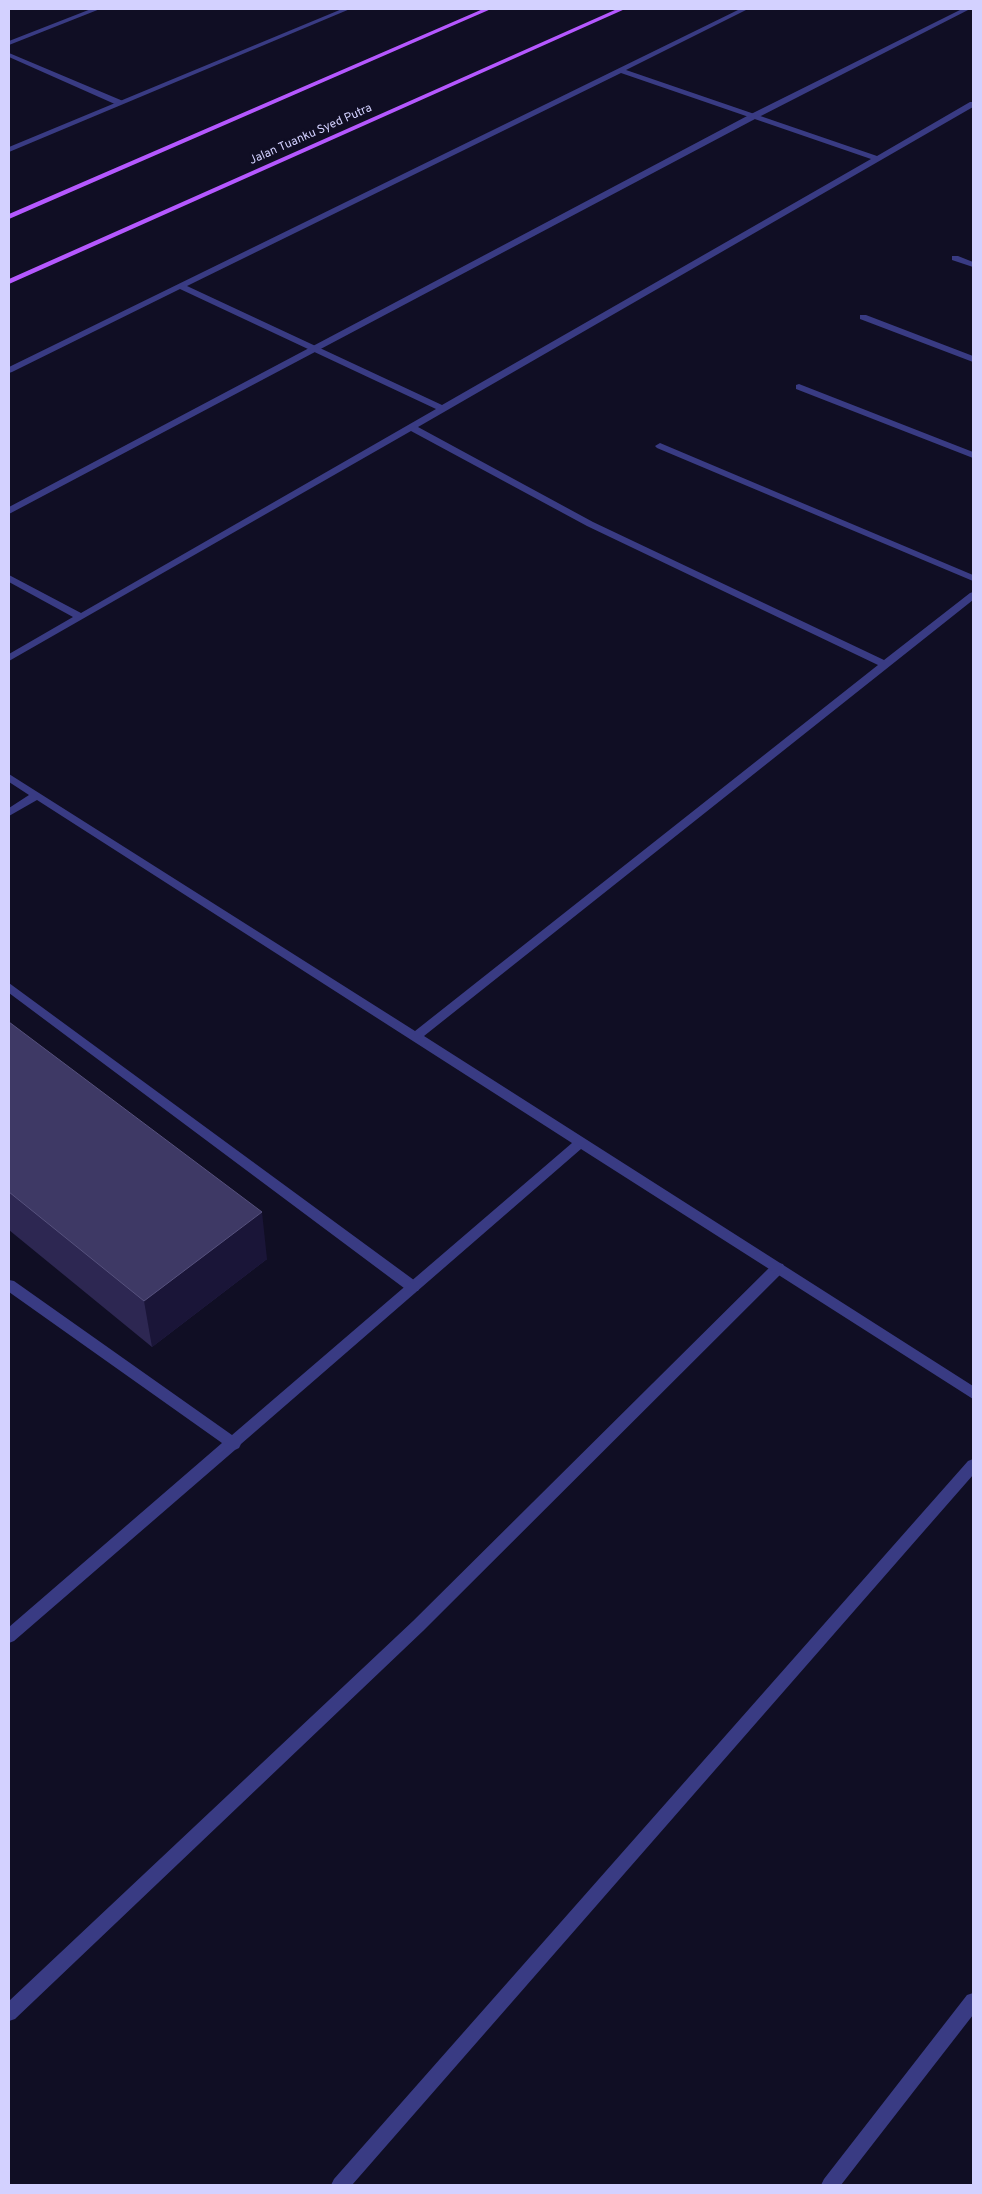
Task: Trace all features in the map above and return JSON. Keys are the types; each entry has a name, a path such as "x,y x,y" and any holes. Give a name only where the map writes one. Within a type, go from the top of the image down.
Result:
{"main road":[{"path":"9,217 488,9"},
{"name":"Jalan Tuanku Syed Putra","path":"9,282 622,9"}],"street":[{"path":"9,44 97,9"},
{"path":"9,150 347,9"},
{"path":"9,370 745,9"},
{"path":"9,511 752,117 966,9"},
{"path":"9,55 120,103"},
{"path":"620,70 878,159"},
{"path":"9,658 973,104"},
{"path":"955,258 973,265"},
{"path":"180,286 443,408"},
{"path":"864,317 973,359"},
{"path":"799,387 973,455"},
{"path":"411,427 590,524 886,665"},
{"path":"660,446 973,578"},
{"path":"9,578 81,617"},
{"path":"416,1036 973,596"},
{"path":"9,777 973,1392"},
{"path":"9,813 37,795"},
{"path":"9,987 414,1288"},
{"path":"9,1636 234,1444 581,1142"},
{"path":"9,2013 418,1626 778,1268"},
{"path":"9,1285 234,1444"},
{"path":"340,2185 973,1465"},
{"path":"830,2185 973,2001"}],"building":[{"path":"9,1022 262,1212 144,1301 9,1192"}]}
